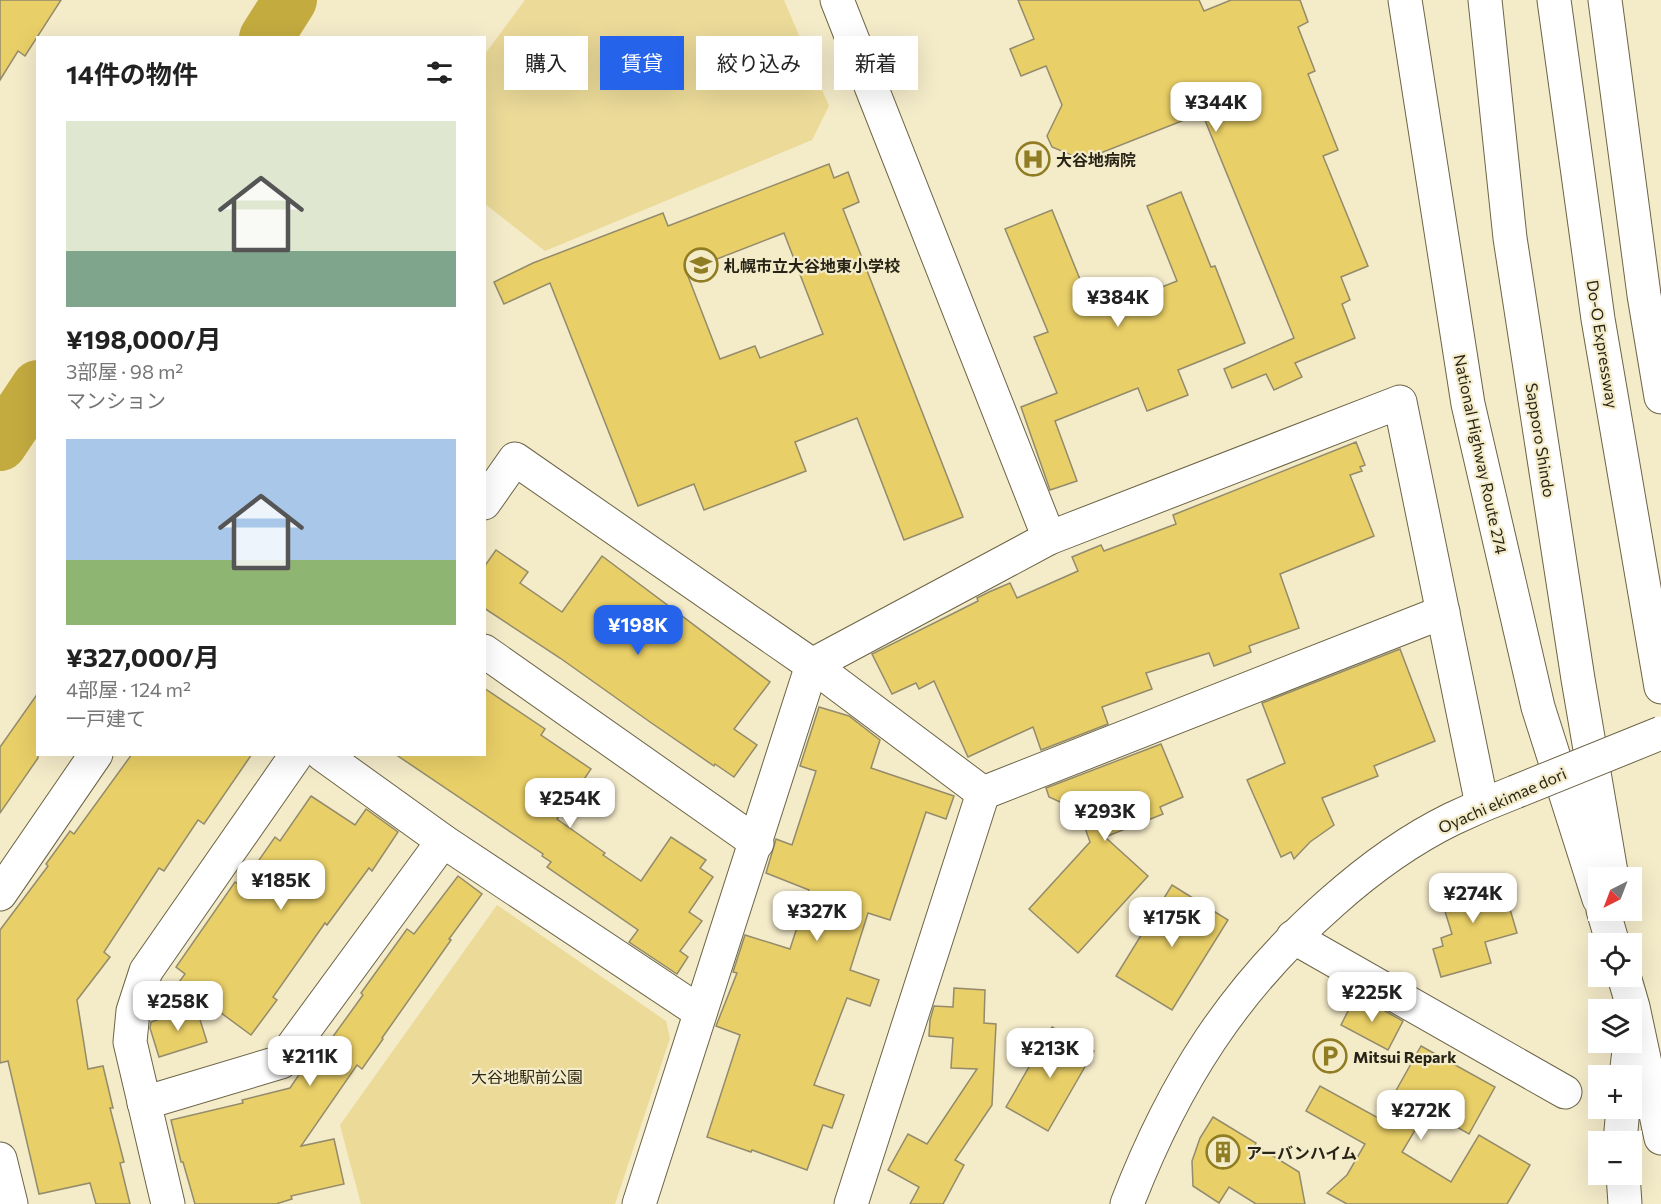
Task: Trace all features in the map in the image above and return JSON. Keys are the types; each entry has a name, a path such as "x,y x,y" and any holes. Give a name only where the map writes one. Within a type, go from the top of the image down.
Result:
{"main road":[{"path":"837,0 1048,538"},
{"name":"National Highway Route 274","path":"1405,0 1468,404 1538,706 1589,867"},
{"name":"Sapporo Shindo","path":"1485,0 1510,238 1578,679 1610,867"},
{"name":"Do-O Expressway","path":"1554,0 1598,318 1661,687"},
{"path":"1605,0 1644,295 1661,397"},
{"path":"639,1204 757,843 812,665 1048,538 1400,402 1482,805"},
{"path":"486,500 515,459 812,665 983,793"},
{"path":"983,793 1443,612"},
{"path":"486,652 757,843"},
{"name":"Oyachi ekimae dori","path":"1127,1204 1144,1161 1191,1068 1217,1027 1247,987 1293,937 1355,881 1399,850 1450,820 1661,733"},
{"path":"0,894 95,756"},
{"path":"168,1204 130,1042 133,1011 146,972 296,756"},
{"path":"325,756 443,841 700,1012"},
{"path":"851,1204 983,793"},
{"path":"144,1103 281,1062 443,841"},
{"path":"1293,937 1565,1092"},
{"path":"1629,995 1661,1138"},
{"path":"0,1159 11,1204"},
{"path":"1624,1185 1625,1204"}],"green space":[{"path":"525,0 784,0 799,36 696,36 696,90 822,90 829,106 812,140 545,251 486,205 486,53"},
{"name":"大谷地駅前公園","path":"497,905 666,1021 670,1038 615,1204 361,1204 340,1125"}],"building":[{"path":"0,0 61,0 25,56 18,51 0,80"},
{"path":"1018,0 1199,0 1204,11 1231,0 1300,0 1308,22 1298,27 1315,71 1308,74 1338,150 1323,156 1368,266 1341,277 1350,300 1342,304 1355,338 1295,363 1302,377 1274,390 1266,374 1232,388 1224,369 1294,338 1202,113 1083,160 1052,147 1047,136 1062,105 1046,66 1021,76 1010,49 1034,39"},
{"path":"829,164 834,178 848,172 859,202 843,209 963,517 904,540 857,418 795,442 806,471 704,510 694,484 638,506 550,283 504,304 494,282 533,263 663,213 668,226","holes":["784,233 823,334 760,358 755,346 720,359 686,271"]},
{"path":"1181,192 1211,267 1215,266 1245,343 1178,370 1188,395 1147,411 1138,388 1055,421 1077,481 1050,490 1021,407 1057,393 1034,337 1048,332 1005,229 1052,210 1094,314 1177,281 1147,206"},
{"path":"1356,442 1365,465 1360,467 1362,471 1350,475 1374,536 1280,574 1299,628 1249,646 1251,652 1214,666 1209,653 1146,673 1152,689 1102,707 1108,724 1041,750 1033,727 968,757 934,681 919,689 916,683 892,694 872,654 978,601 977,598 989,592 1010,583 1017,598 1078,571 1072,557 1101,545 1104,551 1176,524 1173,515"},
{"path":"496,550 528,572 520,583 562,612 602,556 770,682 734,729 757,745 734,777 715,764 714,766 486,609 486,564"},
{"path":"1400,649 1435,741 1374,766 1378,776 1322,798 1334,825 1310,842 1294,859 1291,852 1281,857 1247,780 1285,763 1262,703"},
{"path":"486,689 545,729 541,735 591,769 557,819 641,881 671,837 706,860 700,868 713,877 689,912 702,921 680,951 688,957 677,974 629,942 638,930 547,867 551,862 542,856 543,854 398,756 486,756"},
{"path":"36,696 36,756 38,758 0,813 0,747"},
{"path":"819,707 849,716 880,740 871,768 954,796 946,819 926,812 890,920 868,913 850,970 879,980 870,1006 847,998 814,1085 844,1095 832,1128 823,1125 807,1170 707,1137 740,1035 716,1026 737,973 733,972 745,935 790,949 809,890 766,873 776,839 792,845 816,771 800,766"},
{"path":"1161,744 1183,797 1160,807 1163,814 1105,837 1148,876 1078,953 1029,909 1090,842 1074,797 1060,802 1049,797 1046,788"},
{"path":"131,756 251,756 204,824 198,820 164,871 159,868 104,952 110,957 77,1000 88,1069 103,1066 113,1108 110,1108 124,1162 120,1163 130,1204 96,1204 90,1183 39,1194 8,1061 0,1063 0,930 48,866 46,864 70,831 74,834"},
{"path":"311,796 355,825 366,809 398,832 372,871 369,868 327,925 325,923 273,997 277,1000 251,1035 179,982 185,974 176,967 235,882 241,886 275,837 280,841"},
{"path":"1500,875 1517,933 1485,942 1491,963 1441,977 1433,949 1443,946 1441,938 1452,934 1439,892"},
{"path":"458,876 482,894 362,1069 357,1065 301,1146 334,1139 344,1184 291,1196 292,1199 276,1204 195,1204 183,1162 181,1162 171,1120 243,1103 242,1100 290,1088 311,1057 316,1060 407,929 414,934"},
{"path":"1172,885 1228,920 1172,1010 1116,976"},
{"path":"954,988 985,990 984,1023 996,1024 992,1105 955,1160 964,1165 943,1204 910,1204 919,1187 888,1170 908,1134 927,1144 977,1069 951,1068 953,1038 929,1036 934,1006 953,1007"},
{"path":"1356,995 1403,1021 1388,1050 1341,1025"},
{"path":"196,1007 207,1042 159,1057 150,1028 151,1022"},
{"path":"1052,1027 1094,1051 1048,1131 1006,1107"},
{"path":"1421,1046 1495,1087 1469,1134 1427,1110 1402,1152 1451,1182 1479,1135 1530,1165 1507,1204 1347,1204 1327,1193 1347,1175 1365,1144 1306,1111 1320,1086 1380,1119"},
{"path":"1213,1117 1299,1172 1305,1204 1256,1204 1229,1187 1219,1203 1193,1186 1192,1161 1200,1138"}],"waterway":[{"path":"267,36 290,0"},
{"path":"0,444 36,390"}],"place":[{"name":"大谷地病院","path":"1033,159"},
{"name":"札幌市立大谷地東小学校","path":"701,265"},
{"name":"Mitsui Repark","path":"1330,1056"},
{"name":"アーバンハイム","path":"1223,1152"}]}
